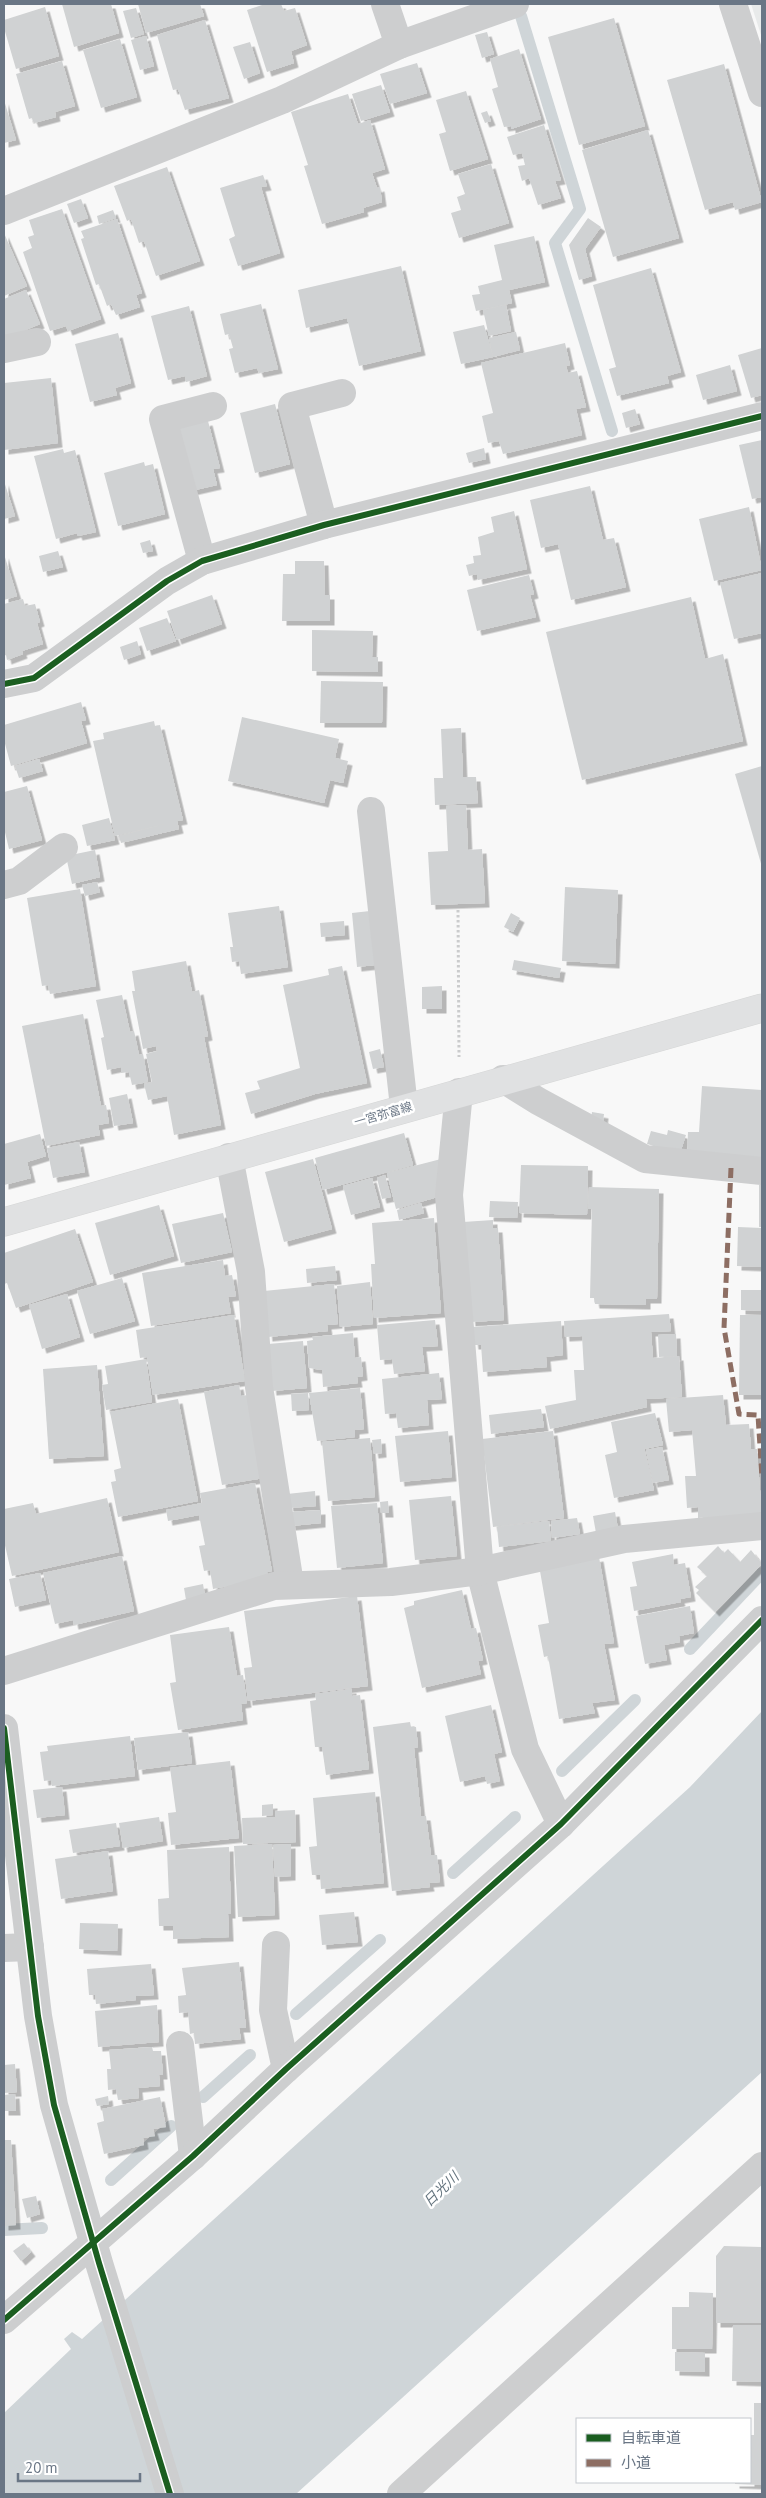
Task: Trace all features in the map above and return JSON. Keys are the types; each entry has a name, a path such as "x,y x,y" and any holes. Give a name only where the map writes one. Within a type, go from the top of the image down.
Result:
{"main road":[{"name":"一宮弥富線","path":"4,1222 503,1079 762,1008"}],"street":[{"path":"385,4 399,45"},
{"path":"4,211 282,100 399,45 515,4"},
{"path":"733,4 762,93"},
{"path":"4,349 37,342"},
{"path":"324,525 292,406 342,393"},
{"path":"202,561 162,419 213,406"},
{"path":"4,684 34,678 167,581 202,561 324,525 762,416"},
{"path":"370,811 404,1108"},
{"path":"4,885 19,881 64,847"},
{"path":"503,1079 538,1101 646,1159 762,1171"},
{"path":"459,1092 449,1195 480,1571 525,1749 561,1824"},
{"path":"230,1157 251,1272 259,1387 290,1584"},
{"path":"4,1671 274,1586 391,1582 480,1571 624,1539 762,1526"},
{"path":"4,2320 96,2253 193,2156 286,2069 561,1824 762,1620"},
{"path":"4,1728 17,1948 38,2016 54,2105 96,2253 170,2494"},
{"path":"276,1945 273,2010 286,2069"},
{"path":"180,2045 193,2156"},
{"path":"400,2494 762,2166"}],"path":[{"path":"458,910 459,1092"}],"shaded area":[{"path":"751,4 762,4 762,38"}],"water":[{"name":"日光川","path":"762,1711 762,2072 296,2494 4,2494 4,2413 71,2349 64,2339 72,2332 82,2339 690,1787"}],"building":[{"path":"62,4 111,4 119,33 74,47"},
{"path":"138,4 200,4 204,16 146,33"},
{"path":"265,4 281,4 284,11 295,8 307,45 291,51 294,63 267,72 247,10"},
{"path":"45,7 59,56 16,69 4,28 4,20"},
{"path":"136,8 144,34 131,38 123,11"},
{"path":"614,18 645,126 579,145 548,37"},
{"path":"205,20 229,98 185,110 178,89 173,90 157,35"},
{"path":"487,32 494,54 482,58 475,35"},
{"path":"146,36 154,66 140,70 131,40"},
{"path":"120,39 137,97 101,108 83,50"},
{"path":"250,42 260,73 244,79 233,47"},
{"path":"519,49 541,119 511,129 511,126 504,127 492,89 498,87 490,59"},
{"path":"62,61 75,106 55,112 56,117 34,123 32,118 29,119 16,74"},
{"path":"417,63 427,93 390,104 380,74"},
{"path":"724,64 762,202 735,210 733,202 705,210 667,80"},
{"path":"381,85 390,112 361,121 352,94"},
{"path":"466,91 488,159 450,171 439,134 446,132 436,100"},
{"path":"348,94 358,124 370,120 385,169 372,173 377,188 380,187 382,202 363,208 364,212 322,224 304,166 308,165 291,112"},
{"path":"4,100 16,140 4,143"},
{"path":"487,111 491,121 485,123 481,113"},
{"path":"544,125 561,180 555,181 561,198 538,205 529,178 522,181 518,166 525,165 522,153 513,155 507,137"},
{"path":"648,130 679,238 613,257 582,150"},
{"path":"491,164 509,223 459,238 451,213 461,210 457,197 465,194 458,174"},
{"path":"167,167 200,261 156,276 144,241 139,243 131,219 127,221 114,186"},
{"path":"263,175 267,186 261,187 280,253 238,266 229,239 235,236 220,188"},
{"path":"81,199 88,218 74,223 67,204"},
{"path":"62,209 101,319 68,331 66,326 50,331 23,252 32,248 28,237 34,235 29,220"},
{"path":"113,210 116,218 99,224 97,216"},
{"path":"588,218 601,227 585,249 592,276 579,280 569,245"},
{"path":"117,219 142,293 136,295 140,307 116,315 111,304 107,306 99,284 96,285 81,239 84,238 81,231"},
{"path":"4,233 27,286 4,296"},
{"path":"534,236 545,282 509,290 512,303 476,311 472,295 480,294 478,286 502,280 494,245"},
{"path":"401,266 421,351 359,366 347,318 306,328 298,290"},
{"path":"651,268 681,372 667,376 669,383 617,396 609,369 616,367 593,285"},
{"path":"26,290 40,324 4,339 4,299"},
{"path":"261,304 278,369 259,373 257,368 235,373 229,349 233,348 229,334 225,335 220,314"},
{"path":"506,305 511,331 489,336 483,310"},
{"path":"189,306 207,376 186,382 185,376 168,380 151,316"},
{"path":"484,325 493,357 461,364 453,332"},
{"path":"516,332 520,350 493,357 489,338"},
{"path":"118,333 131,383 115,388 117,395 90,402 75,344"},
{"path":"565,343 570,365 566,366 568,373 577,371 586,407 576,409 582,435 503,454 499,441 488,443 482,416 493,413 481,363"},
{"path":"762,348 762,395 751,398 738,355"},
{"path":"730,365 737,391 703,400 696,375"},
{"path":"51,378 58,443 4,450 4,383"},
{"path":"275,404 290,464 255,473 240,413"},
{"path":"635,409 640,424 626,428 622,413"},
{"path":"208,421 220,468 213,469 217,485 191,491 175,429"},
{"path":"762,440 762,497 752,499 739,445"},
{"path":"484,448 486,459 469,463 466,453"},
{"path":"63,449 64,453 75,450 96,532 78,536 77,533 56,539 34,456"},
{"path":"144,462 145,466 153,464 165,514 118,526 104,473"},
{"path":"4,481 15,516 4,519"},
{"path":"590,486 603,540 614,538 626,587 571,600 558,544 541,548 530,500"},
{"path":"749,507 762,570 714,581 699,519"},
{"path":"514,511 527,569 478,580 477,574 469,576 466,565 474,563 473,556 481,555 478,537 494,532 491,517"},
{"path":"150,540 153,551 143,553 140,543"},
{"path":"58,551 63,567 43,572 39,556"},
{"path":"4,554 17,596 4,600"},
{"path":"295,561 324,561 325,595 330,595 330,621 282,621 283,574 295,574"},
{"path":"762,573 762,633 734,639 720,583"},
{"path":"529,575 534,594 530,595 536,617 477,631 467,590"},
{"path":"212,595 222,624 177,640 167,611"},
{"path":"691,597 705,659 723,654 743,741 582,780 546,632"},
{"path":"23,599 25,606 35,604 40,622 37,623 43,644 22,651 23,654 7,660 6,655 4,656 4,604"},
{"path":"167,618 176,641 147,651 139,628"},
{"path":"312,630 373,631 372,657 378,657 378,672 312,671"},
{"path":"137,641 141,654 124,660 120,647"},
{"path":"321,681 383,682 382,723 320,723"},
{"path":"81,702 86,720 81,721 87,743 11,766 4,740 4,725"},
{"path":"242,717 339,739 335,758 348,761 343,783 330,780 324,803 228,781"},
{"path":"154,721 155,726 160,725 183,820 177,821 179,829 121,843 119,836 169,823 115,836 93,741 104,739 103,733"},
{"path":"461,728 463,777 476,777 478,803 435,805 434,778 443,778 441,729"},
{"path":"39,759 43,771 19,778 15,766"},
{"path":"762,766 762,867 735,774"},
{"path":"27,786 42,840 9,849 4,828 4,792"},
{"path":"466,805 468,850 482,849 485,903 431,905 428,852 448,851 446,806"},
{"path":"109,818 115,840 87,846 82,825"},
{"path":"95,850 100,877 72,884 66,856"},
{"path":"97,882 100,892 85,896 82,885"},
{"path":"565,887 618,890 615,964 562,961"},
{"path":"80,889 96,986 50,994 48,985 42,986 27,898"},
{"path":"279,906 288,967 241,974 239,961 232,962 230,947 233,947 228,913"},
{"path":"370,911 375,965 357,967 352,913"},
{"path":"511,913 520,918 513,932 504,927"},
{"path":"344,921 345,935 321,937 320,923"},
{"path":"514,960 561,968 559,978 512,970"},
{"path":"186,961 192,992 199,990 208,1036 204,1037 221,1125 174,1135 167,1096 148,1100 144,1084 152,1082 146,1054 157,1051 156,1046 143,1049 132,991 135,991 132,971"},
{"path":"342,966 367,1083 315,1094 251,1114 245,1093 260,1089 257,1081 300,1068 283,985 329,975 328,969"},
{"path":"442,986 442,1009 422,1009 422,987"},
{"path":"122,995 130,1032 134,1031 139,1055 143,1054 148,1082 132,1085 129,1072 121,1073 121,1067 107,1070 101,1038 104,1037 96,1000"},
{"path":"83,1014 101,1106 106,1105 109,1123 98,1125 100,1135 46,1146 22,1026"},
{"path":"380,1049 384,1067 373,1069 369,1052"},
{"path":"702,1086 762,1090 762,1158 687,1153 688,1132 699,1132"},
{"path":"127,1094 133,1123 114,1126 109,1098"},
{"path":"592,1112 604,1114 603,1122 591,1120"},
{"path":"668,1130 686,1135 680,1153 647,1144 651,1131 667,1135"},
{"path":"404,1133 413,1165 323,1190 315,1158"},
{"path":"40,1134 46,1156 27,1162 31,1178 4,1185 4,1144"},
{"path":"79,1142 85,1172 53,1178 47,1148"},
{"path":"313,1159 332,1229 284,1242 265,1172"},
{"path":"441,1159 441,1196 396,1209 387,1173"},
{"path":"521,1165 588,1166 587,1215 519,1213"},
{"path":"385,1175 391,1197 382,1199 377,1178"},
{"path":"372,1178 380,1207 351,1215 343,1186"},
{"path":"759,1185 762,1185 762,1227 759,1227"},
{"path":"589,1187 659,1189 657,1299 646,1299 646,1305 595,1304 594,1298 590,1298 592,1209 588,1209"},
{"path":"490,1201 518,1202 517,1218 489,1217"},
{"path":"421,1203 424,1213 399,1220 397,1210"},
{"path":"159,1205 174,1256 110,1275 95,1223"},
{"path":"223,1213 232,1252 181,1263 172,1224"},
{"path":"434,1218 441,1313 374,1318 371,1264 375,1264 372,1223"},
{"path":"493,1220 493,1228 498,1228 504,1320 471,1322 463,1222"},
{"path":"738,1227 762,1228 762,1267 737,1266"},
{"path":"75,1229 93,1282 16,1308 7,1283 4,1284 4,1253"},
{"path":"223,1260 225,1276 232,1275 236,1296 228,1297 231,1313 151,1326 142,1273"},
{"path":"335,1266 337,1280 307,1283 306,1269"},
{"path":"122,1278 135,1321 90,1334 77,1291"},
{"path":"370,1282 373,1324 340,1327 337,1286"},
{"path":"334,1284 338,1324 327,1325 328,1331 268,1337 264,1291"},
{"path":"741,1290 762,1290 762,1311 741,1310"},
{"path":"67,1294 80,1337 42,1349 29,1305"},
{"path":"669,1314 671,1331 651,1332 653,1358 679,1356 682,1397 646,1399 647,1407 550,1429 545,1406 576,1400 574,1370 584,1370 582,1336 565,1337 564,1321"},
{"path":"234,1315 245,1381 153,1395 147,1357 140,1358 136,1330"},
{"path":"740,1315 762,1315 762,1395 739,1395"},
{"path":"435,1320 438,1346 422,1347 425,1371 394,1374 392,1359 380,1360 377,1325"},
{"path":"561,1321 563,1355 546,1357 547,1367 483,1372 481,1345 474,1345 472,1327"},
{"path":"353,1333 355,1358 361,1357 363,1376 357,1377 358,1383 323,1387 322,1370 309,1368 307,1341 313,1340 312,1337"},
{"path":"676,1334 677,1356 659,1357 658,1335"},
{"path":"303,1341 307,1388 272,1391 268,1344"},
{"path":"146,1359 152,1402 106,1410 102,1385 108,1384 105,1366"},
{"path":"97,1365 104,1456 49,1459 43,1369"},
{"path":"439,1373 442,1399 427,1400 429,1425 398,1428 396,1413 385,1414 382,1379"},
{"path":"239,1385 241,1396 248,1395 264,1478 222,1485 204,1392"},
{"path":"360,1388 364,1429 355,1430 355,1437 317,1441 309,1393"},
{"path":"308,1393 309,1410 292,1411 291,1394"},
{"path":"723,1395 726,1425 749,1424 751,1449 757,1449 762,1517 710,1520 710,1517 698,1518 698,1507 687,1508 685,1476 696,1476 692,1430 669,1432 666,1399"},
{"path":"178,1399 198,1501 118,1517 111,1482 116,1481 114,1470 121,1468 110,1412"},
{"path":"541,1409 544,1427 491,1434 489,1415"},
{"path":"655,1413 663,1445 645,1449 644,1447 654,1490 614,1498 605,1455 617,1452 611,1422"},
{"path":"448,1431 452,1477 400,1482 395,1436"},
{"path":"553,1431 564,1518 493,1527 482,1439"},
{"path":"370,1438 375,1497 328,1501 322,1442"},
{"path":"381,1439 382,1453 374,1454 372,1440"},
{"path":"662,1447 669,1480 653,1483 646,1450"},
{"path":"255,1483 272,1571 267,1572 268,1578 213,1589 210,1570 204,1571 199,1546 205,1545 199,1515 168,1521 166,1510 202,1503 200,1493"},
{"path":"315,1491 316,1506 289,1508 287,1494"},
{"path":"451,1496 457,1556 415,1560 409,1500"},
{"path":"107,1498 119,1552 12,1576 4,1541 4,1509 33,1503 36,1514"},
{"path":"388,1501 389,1513 381,1513 380,1502"},
{"path":"377,1503 383,1563 337,1568 331,1506"},
{"path":"321,1510 321,1523 291,1526 289,1512"},
{"path":"615,1512 618,1529 596,1533 593,1516"},
{"path":"577,1518 580,1534 552,1538 551,1521"},
{"path":"549,1521 551,1541 499,1547 497,1527"},
{"path":"718,1546 724,1553 728,1549 740,1562 751,1550 762,1564 715,1612 696,1593 699,1590 695,1587 707,1576 697,1567"},
{"path":"673,1554 674,1565 685,1563 691,1597 680,1599 681,1602 634,1611 630,1587 637,1586 632,1562"},
{"path":"122,1556 134,1611 74,1625 73,1620 55,1624 43,1573"},
{"path":"599,1557 614,1643 604,1644 615,1700 592,1703 595,1713 559,1719 548,1656 544,1657 538,1625 549,1623 540,1571"},
{"path":"40,1573 46,1600 15,1607 9,1579"},
{"path":"203,1584 205,1596 186,1600 184,1588"},
{"path":"462,1590 471,1629 476,1628 483,1660 478,1661 481,1674 422,1688 404,1608 414,1605 414,1601"},
{"path":"357,1596 368,1686 248,1701 244,1668 252,1667 244,1611"},
{"path":"690,1606 694,1633 679,1636 680,1642 664,1645 667,1660 645,1664 636,1616"},
{"path":"229,1627 237,1676 243,1675 247,1703 241,1704 243,1720 178,1730 170,1683 176,1682 170,1635"},
{"path":"352,1689 352,1696 360,1695 369,1769 326,1775 322,1747 315,1747 310,1701 316,1700 315,1694"},
{"path":"491,1705 502,1752 494,1754 500,1781 487,1784 485,1776 460,1782 445,1716"},
{"path":"410,1722 411,1727 416,1727 418,1747 414,1748 421,1816 426,1816 431,1855 437,1855 440,1882 429,1883 430,1887 392,1891 373,1727"},
{"path":"188,1732 192,1763 138,1770 134,1738"},
{"path":"130,1736 135,1776 52,1786 51,1780 44,1781 40,1752 48,1751 47,1746"},
{"path":"230,1761 239,1838 171,1845 168,1813 176,1812 170,1768"},
{"path":"62,1787 65,1815 37,1818 33,1790"},
{"path":"375,1792 384,1883 321,1889 320,1875 312,1875 309,1847 317,1846 313,1798"},
{"path":"273,1804 273,1815 262,1816 262,1805"},
{"path":"295,1810 296,1842 243,1844 242,1818 275,1817 275,1811"},
{"path":"159,1817 163,1841 123,1848 119,1823"},
{"path":"116,1823 120,1846 73,1853 69,1830"},
{"path":"272,1844 275,1915 238,1917 234,1846"},
{"path":"291,1844 291,1876 275,1877 273,1845"},
{"path":"229,1847 231,1914 228,1914 229,1937 173,1939 173,1926 159,1926 158,1899 169,1898 167,1850"},
{"path":"108,1851 113,1891 61,1899 55,1859"},
{"path":"354,1912 358,1942 322,1945 319,1915"},
{"path":"80,1923 118,1924 117,1951 79,1949"},
{"path":"239,1962 246,2028 239,2028 241,2039 195,2044 194,2033 190,2034 188,2012 179,2013 178,1996 186,1995 182,1968"},
{"path":"151,1964 154,1995 136,1996 136,2000 96,2004 95,1995 89,1995 87,1969"},
{"path":"157,2005 159,2042 98,2047 95,2011"},
{"path":"152,2047 153,2051 161,2051 163,2075 159,2075 160,2086 138,2088 139,2098 118,2100 116,2089 108,2090 107,2069 111,2069 109,2050"},
{"path":"15,2064 17,2092 4,2093 4,2065"},
{"path":"15,2094 16,2111 4,2111 4,2095"},
{"path":"108,2096 109,2104 97,2106 95,2099"},
{"path":"160,2097 166,2127 153,2129 155,2136 143,2138 144,2145 104,2154 97,2123 104,2121 102,2109"},
{"path":"4,2140 11,2140 16,2225 4,2226"},
{"path":"36,2196 40,2214 27,2218 22,2199"},
{"path":"24,2243 31,2252 21,2261 13,2251"},
{"path":"724,2246 762,2247 762,2323 716,2323 716,2256"},
{"path":"689,2292 713,2293 712,2349 672,2349 672,2307 689,2307"},
{"path":"733,2325 762,2325 762,2382 732,2381"},
{"path":"675,2352 705,2353 705,2372 675,2371"},
{"path":"754,2403 762,2403 762,2485 735,2484 751,2483 751,2435 754,2435"}],"waterway":[{"path":"521,16 580,209 555,243 612,431"},
{"path":"690,1649 762,1573"},
{"path":"562,1771 635,1700"},
{"path":"453,1873 515,1817"},
{"path":"296,2014 380,1940"},
{"path":"203,2097 250,2055"},
{"path":"111,2180 171,2126"},
{"path":"4,2230 42,2228"}],"marked path":[{"path":"731,1168 724,1328 739,1414 758,1415 762,1478"}],"cycle path":[{"path":"4,684 34,678 167,581 202,561 324,525 762,416"},
{"path":"4,2320 193,2156 286,2069 561,1824 762,1620"},
{"path":"4,1728 38,2016 54,2105 99,2263 170,2494"}]}
